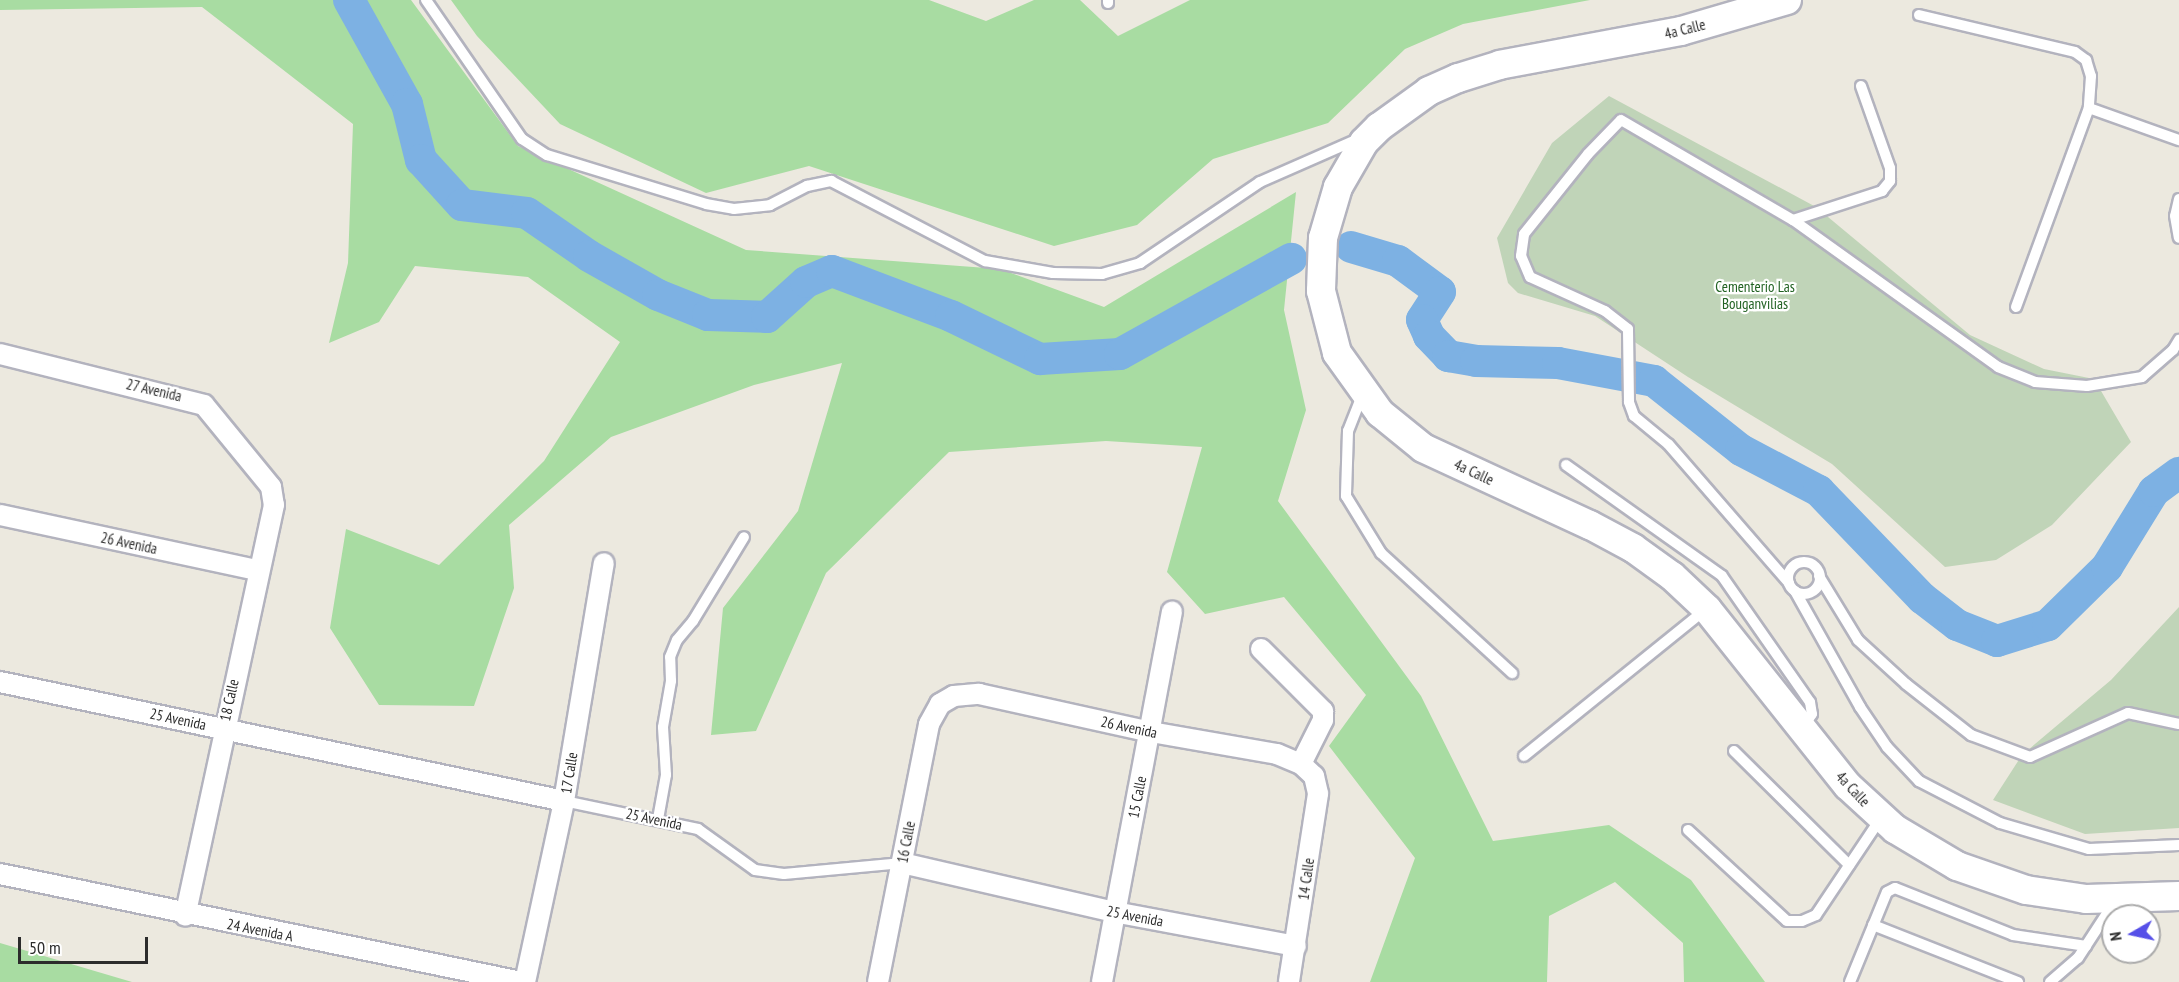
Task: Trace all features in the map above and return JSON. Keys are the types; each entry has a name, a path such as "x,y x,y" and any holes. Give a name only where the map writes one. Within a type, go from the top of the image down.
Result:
{"main road":[{"name":"4a Calle","path":"1787,0 1681,31 1479,71 1429,91 1379,127 1350,165 1329,211 1321,270 1324,314 1337,353 1364,393 1386,418 1423,448 1633,548 1672,576 1707,609 1848,786 1881,818 1930,851 1988,879 2057,896 2117,899 2179,896"}],"street":[{"name":"27 Avenida","path":"0,354 204,405 271,487"},
{"name":"18 Calle","path":"185,915 257,570 274,505 271,487"},
{"name":"26 Avenida","path":"0,515 257,570"},
{"name":"17 Calle","path":"523,982 564,801 604,563"},
{"name":"15 Calle","path":"1102,982 1172,612"},
{"path":"1260,649 1323,711 1323,720 1308,770"},
{"name":"25 Avenida","path":"0,682 564,801"},
{"name":"26 Avenida","path":"940,704 954,696 979,694 1150,732 1277,754 1308,770"},
{"name":"16 Calle","path":"878,982 929,724 940,704"},
{"name":"14 Calle","path":"1289,982 1318,794 1308,770"},
{"name":"25 Avenida","path":"902,863 1114,912 1296,946"},
{"name":"24 Avenida A","path":"0,873 185,915 523,982"}],"lane":[{"path":"426,0 522,139 547,155 706,204 734,209 770,205 807,186 831,181 985,261 1053,273 1102,274 1140,263 1260,182 1317,156 1332,153 1379,127"},
{"path":"1919,15 2075,52 2086,60 2091,76 2089,108 2016,307"},
{"path":"1793,220 1882,191 1890,181 1890,168 1861,86"},
{"path":"2089,108 2179,140"},
{"path":"2179,340 2173,350 2142,378 2087,386 2035,382 1998,367 1793,220 1621,120 1588,154 1524,234 1521,256 1530,277 1605,311 1628,329 1629,402 1634,416 1668,444 1792,587 1860,707 1887,747 1919,781 2000,823 2089,849 2179,845"},
{"path":"2179,199 2175,216 2179,238"},
{"path":"1364,393 1348,431 1346,496 1381,553 1512,673"},
{"path":"1566,465 1722,576 1810,702 1812,714 1802,728"},
{"path":"657,819 666,775 663,727 671,681 670,657 677,640 693,621 744,537"},
{"path":"1792,587 1789,572 1801,562 1811,564 1858,640 1906,684 1971,735 2030,757 2128,713 2179,724"},
{"path":"1792,587 1810,592 1819,576"},
{"path":"1524,756 1707,609"},
{"path":"1734,751 1849,865"},
{"name":"25 Avenida","path":"564,801 698,829 755,870 784,874 902,863"},
{"path":"1688,830 1787,921 1802,921 1816,915 1881,818"},
{"path":"1850,982 1887,892 1895,888 2013,935 2086,945"},
{"path":"2050,982 2086,945 2117,899"},
{"path":"1873,925 2018,982"}],"green space":[{"path":"0,0 411,0 518,146 746,250 1000,269 1104,307 1296,192 1284,310 1306,410 1278,501 1421,696 1493,841 1609,825 1691,880 1765,982 1684,982 1683,943 1615,882 1549,916 1547,982 1370,982 1415,858 1329,746 1366,695 1284,597 1205,614 1167,572 1202,447 1106,441 949,452 826,573 756,731 711,735 723,608 798,511 842,363 754,385 611,437 509,525 514,588 474,706 379,705 330,628 346,529 439,565 544,461 620,342 528,277 415,266 379,322 329,343 348,263 353,124 202,7 0,10"},
{"path":"451,0 929,0 986,21 1034,0 1080,0 1118,36 1190,0 1590,0 1463,24 1405,49 1328,123 1213,159 1137,225 1054,246 809,166 706,193 560,124 477,36"},
{"name":"Cementerio Las Bouganvilias","path":"1609,96 1816,207 1970,335 2044,369 2094,379 2131,442 2052,525 1996,560 1945,567 1832,464 1688,377 1595,316 1518,293 1508,283 1497,238 1552,143"},
{"path":"2179,607 2179,828 2085,834 1993,800 2022,755 2111,680"},
{"path":"0,943 132,982 0,982"}],"waterway":[{"path":"349,0 407,104 421,160 462,205 527,213 589,256 658,295 708,315 767,317 806,282 832,271 951,316 1040,359 1120,354 1291,259"},
{"path":"1351,247 1398,261 1440,292 1422,320 1429,336 1448,356 1476,361 1558,363 1654,381 1741,450 1819,491 1922,598 1957,625 1997,641 2048,625 2107,567 2154,491 2179,473"}]}
